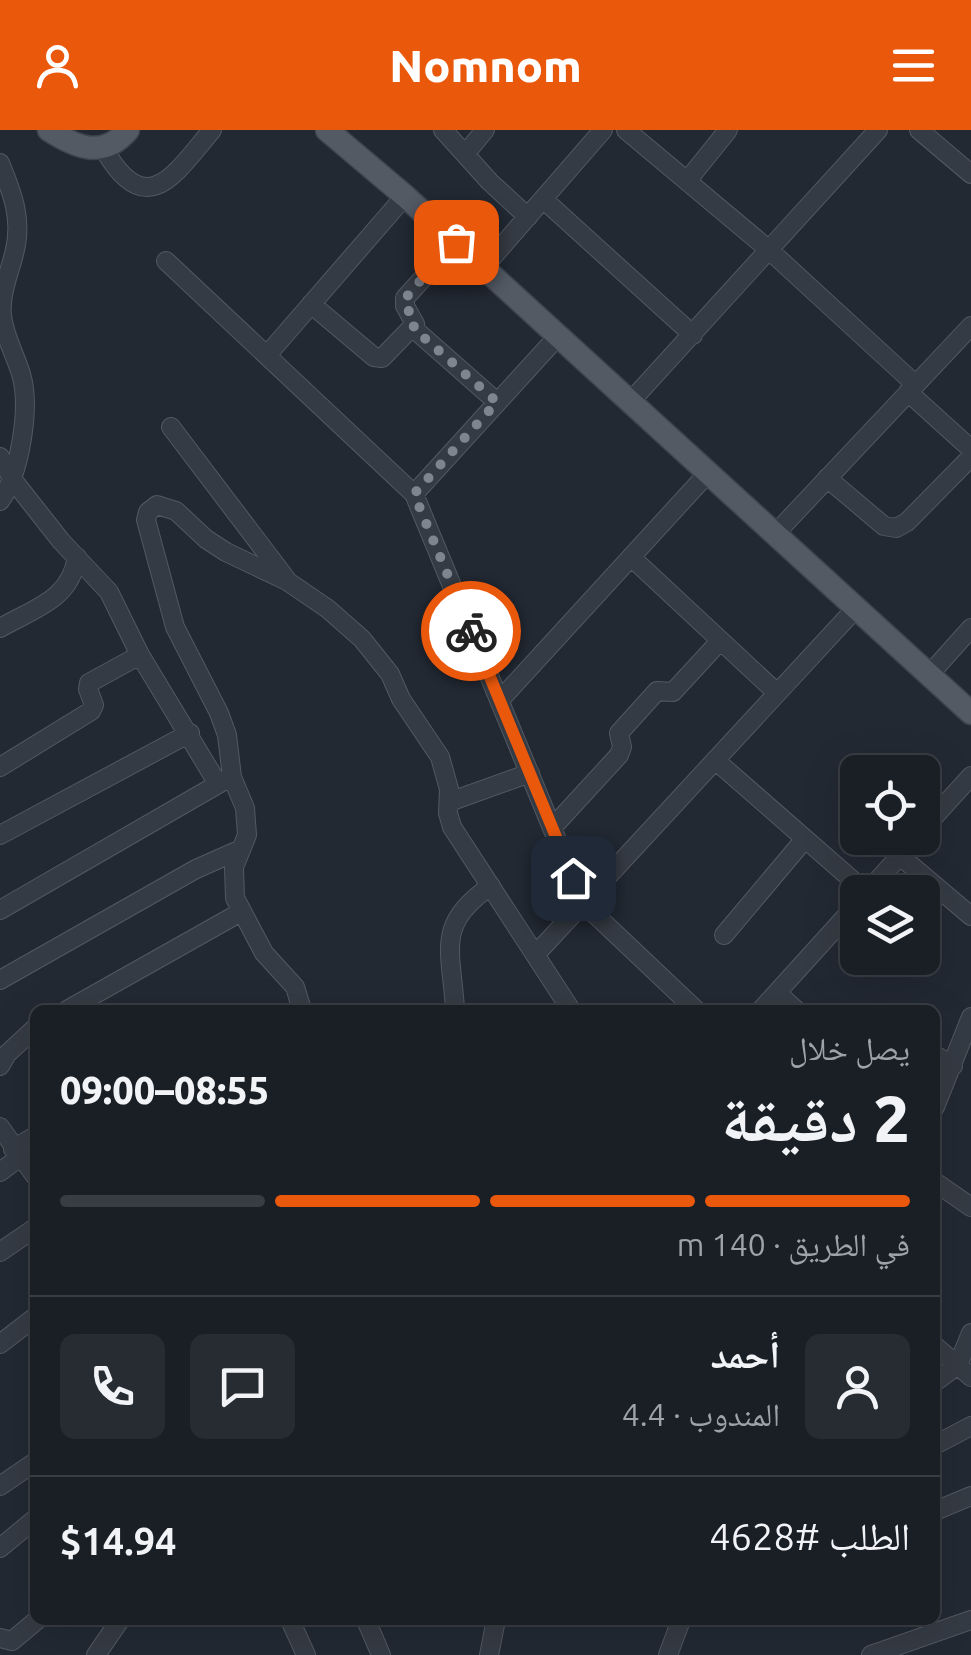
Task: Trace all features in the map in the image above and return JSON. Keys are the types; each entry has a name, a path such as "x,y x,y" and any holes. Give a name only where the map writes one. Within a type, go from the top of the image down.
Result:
{"main road":[{"path":"49,130 78,146 104,148 115,144 128,130"},
{"path":"331,131 971,713"}],"street":[{"path":"104,148 128,181 153,188 169,181 212,130"},
{"path":"466,153 484,130"},
{"path":"626,130 768,249 970,448 907,522 896,528 884,526 827,478"},
{"path":"688,182 728,130"},
{"path":"630,402 878,130"},
{"path":"919,130 971,174"},
{"path":"447,131 490,182 528,216"},
{"path":"483,268 594,133"},
{"path":"0,164 15,201 18,232 1,312 24,391 24,418 13,480 0,502"},
{"path":"268,354 405,196"},
{"path":"543,199 693,335"},
{"path":"311,304 377,358 384,358 416,322 406,306 406,298 456,242"},
{"path":"166,261 414,494 583,903 691,1005"},
{"path":"775,534 971,326"},
{"path":"413,328 497,402"},
{"path":"414,494 558,336"},
{"path":"171,426 287,581"},
{"path":"0,458 13,480 110,592 140,655 190,733 225,780 241,794 247,835 239,850 233,881 240,912 264,953 295,987 300,1005"},
{"path":"500,700 708,474"},
{"path":"225,780 227,735 171,616 148,535 148,512 157,504 171,507 226,552 287,581 328,608 381,661 440,757 452,827 568,1005"},
{"path":"0,628 63,592 72,578 77,557"},
{"path":"631,557 777,694"},
{"path":"536,954 856,608"},
{"path":"930,675 971,628"},
{"path":"552,828 619,755 619,733 657,691 674,692 720,641"},
{"path":"0,767 91,711 94,705 88,689 90,683 140,655"},
{"path":"0,835 190,733"},
{"path":"715,760 846,875"},
{"path":"449,802 530,773"},
{"path":"940,810 971,776"},
{"path":"0,910 225,780"},
{"path":"724,935 804,840"},
{"path":"0,980 196,869 239,850"},
{"path":"882,875 900,856 971,916"},
{"path":"455,1005 448,939 469,901 492,886"},
{"path":"77,1005 240,912"},
{"path":"766,1005 840,923"},
{"path":"777,993 790,1005"},
{"path":"940,1096 971,1017"},
{"path":"0,1066 30,1033"},
{"path":"940,1057 953,1066"},
{"path":"0,1126 30,1170"},
{"path":"0,1172 30,1140"},
{"path":"940,1185 971,1207"},
{"path":"0,1252 30,1231"},
{"path":"0,1344 30,1327"},
{"path":"964,1371 971,1333"},
{"path":"940,1350 964,1371"},
{"path":"940,1380 964,1371"},
{"path":"940,1442 971,1426"},
{"path":"0,1486 30,1465"},
{"path":"940,1509 971,1496"},
{"path":"0,1548 30,1523"},
{"path":"871,1655 971,1620"},
{"path":"0,1638 12,1641 31,1625"},
{"path":"96,1655 117,1625"},
{"path":"292,1625 306,1655"},
{"path":"368,1625 381,1655"},
{"path":"489,1655 495,1625"},
{"path":"668,1655 679,1625"}],"way so far":[{"path":"456,242 409,293 404,304 416,322 413,328 497,402 414,494 471,631"}],"route":[{"path":"471,631 573,878"}]}
